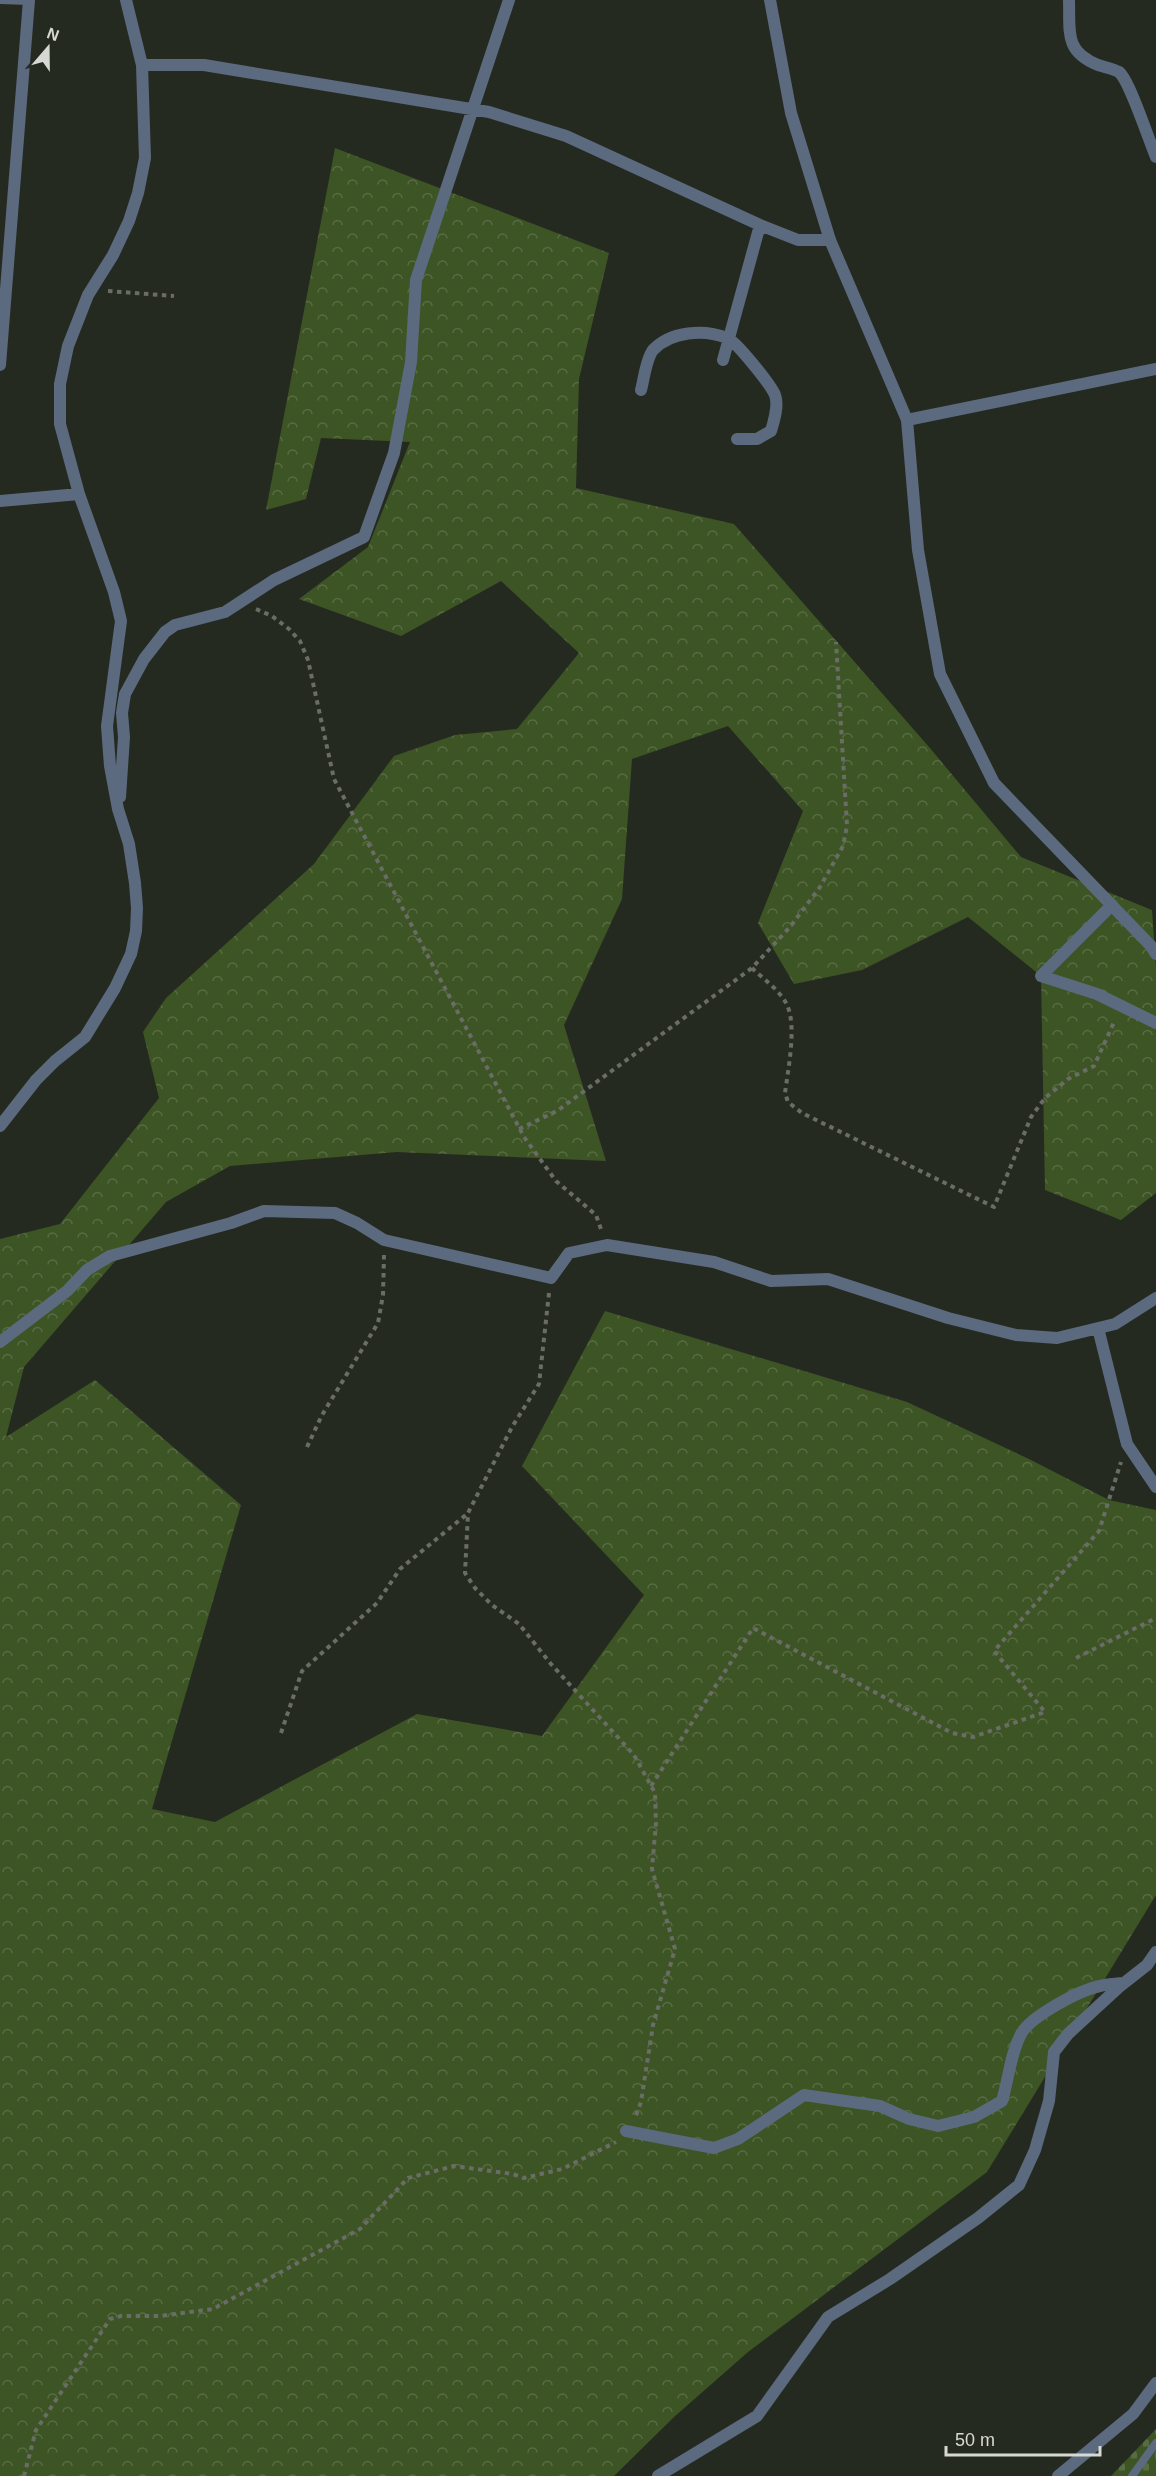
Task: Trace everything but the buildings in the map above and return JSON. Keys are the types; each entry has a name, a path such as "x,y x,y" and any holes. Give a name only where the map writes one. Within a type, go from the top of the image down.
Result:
{"street":[{"path":"0,1126 36,1080 85,1037 115,987 131,954 136,931 137,908 129,844 118,809 110,766 107,726 121,621 114,592 79,494 60,423 60,384 68,346 92,290 113,255 138,193 145,158 142,65 126,0"},
{"path":"118,809 123,757 122,713 125,694 132,678 165,632 175,625 225,612 274,580 364,537 394,453 411,362 416,280 509,0"},
{"path":"770,0 791,113 830,240 907,420 918,550 940,674 994,783 1154,948"},
{"path":"1069,0 1070,36 1075,51 1083,59 1119,72 1131,92 1156,158"},
{"path":"0,365 29,1"},
{"path":"142,65 204,65 489,112 566,136 760,225 798,240 830,240"},
{"path":"723,360 760,225"},
{"path":"641,390 652,352 669,337 696,333 729,338 763,376 776,396 775,416 771,431 757,439 737,439"},
{"path":"907,420 1156,369"},
{"path":"0,501 79,494"},
{"path":"1112,905 1041,976 1097,994 1128,1007 1156,1023"},
{"path":"0,1342 67,1291 87,1270 110,1256 231,1223 264,1211 335,1213 357,1223 384,1240 551,1278 569,1253 608,1245 714,1262 771,1281 828,1279 957,1321 1016,1335 1057,1338 1114,1324 1156,1298"},
{"path":"1098,1328 1127,1444 1156,1487"},
{"path":"658,2476 757,2416 828,2317 890,2279 978,2218 1019,2185 1035,2150 1049,2101 1054,2052 1068,2034 1124,1983 1148,1965 1156,1952"},
{"path":"626,2132 714,2148 738,2139 804,2095 880,2106 909,2119 938,2126 974,2117 1002,2101 1008,2081 1010,2061 1022,2031 1050,2007 1099,1986 1124,1983"},
{"path":"1058,2476 1133,2414 1156,2383"}],"lane":[{"path":"2,0 29,1"},
{"path":"1132,2476 1156,2443"}],"path":[{"path":"92,290 174,296"},
{"path":"239,602 272,616 300,640 308,660 334,779 519,1129 556,1181 596,1215 608,1245"},
{"path":"519,1129 557,1111 752,968 820,887 843,846 847,826 837,642"},
{"path":"752,968 774,988 788,1006 792,1028 785,1093 788,1102 802,1113 994,1207 1031,1117 1045,1098 1068,1080 1094,1066 1114,1021 1128,1007"},
{"path":"307,1447 327,1405 378,1323 385,1269 384,1240"},
{"path":"280,1733 302,1671 377,1603 400,1569 468,1513 512,1427 539,1384 551,1278"},
{"path":"651,1786 753,1628 952,1733 973,1737 1045,1712 994,1651 1099,1531 1127,1444"},
{"path":"24,2476 36,2430 110,2319 121,2316 160,2316 213,2309 360,2229 408,2178 454,2166 513,2174 524,2178 562,2169 620,2139 634,2120 641,2102 653,2025 675,1949 652,1869 656,1793 634,1755 551,1664 519,1624 492,1605 475,1588 465,1573 468,1513"},
{"path":"1077,1658 1156,1618"}],"green space":[{"path":"335,148 609,253 579,379 576,488 734,524 929,747 1021,857 1152,910 1156,966 1156,1193 1121,1220 1045,1190 1041,976 968,917 862,970 794,984 758,923 803,811 728,726 632,759 622,899 564,1025 606,1161 397,1152 230,1166 166,1202 24,1367 6,1437 95,1380 241,1505 152,1809 215,1822 417,1714 542,1736 644,1595 522,1466 605,1311 907,1402 1029,1459 1109,1500 1156,1510 1156,1895 987,2172 748,2352 674,2417 614,2476 0,2476 0,1239 60,1224 159,1098 143,1032 166,998 314,864 394,756 455,735 517,729 579,653 501,581 401,636 299,599 368,547 410,442 321,438 306,499 266,510"},
{"path":"1156,2429 1156,2476 1111,2476"}]}
